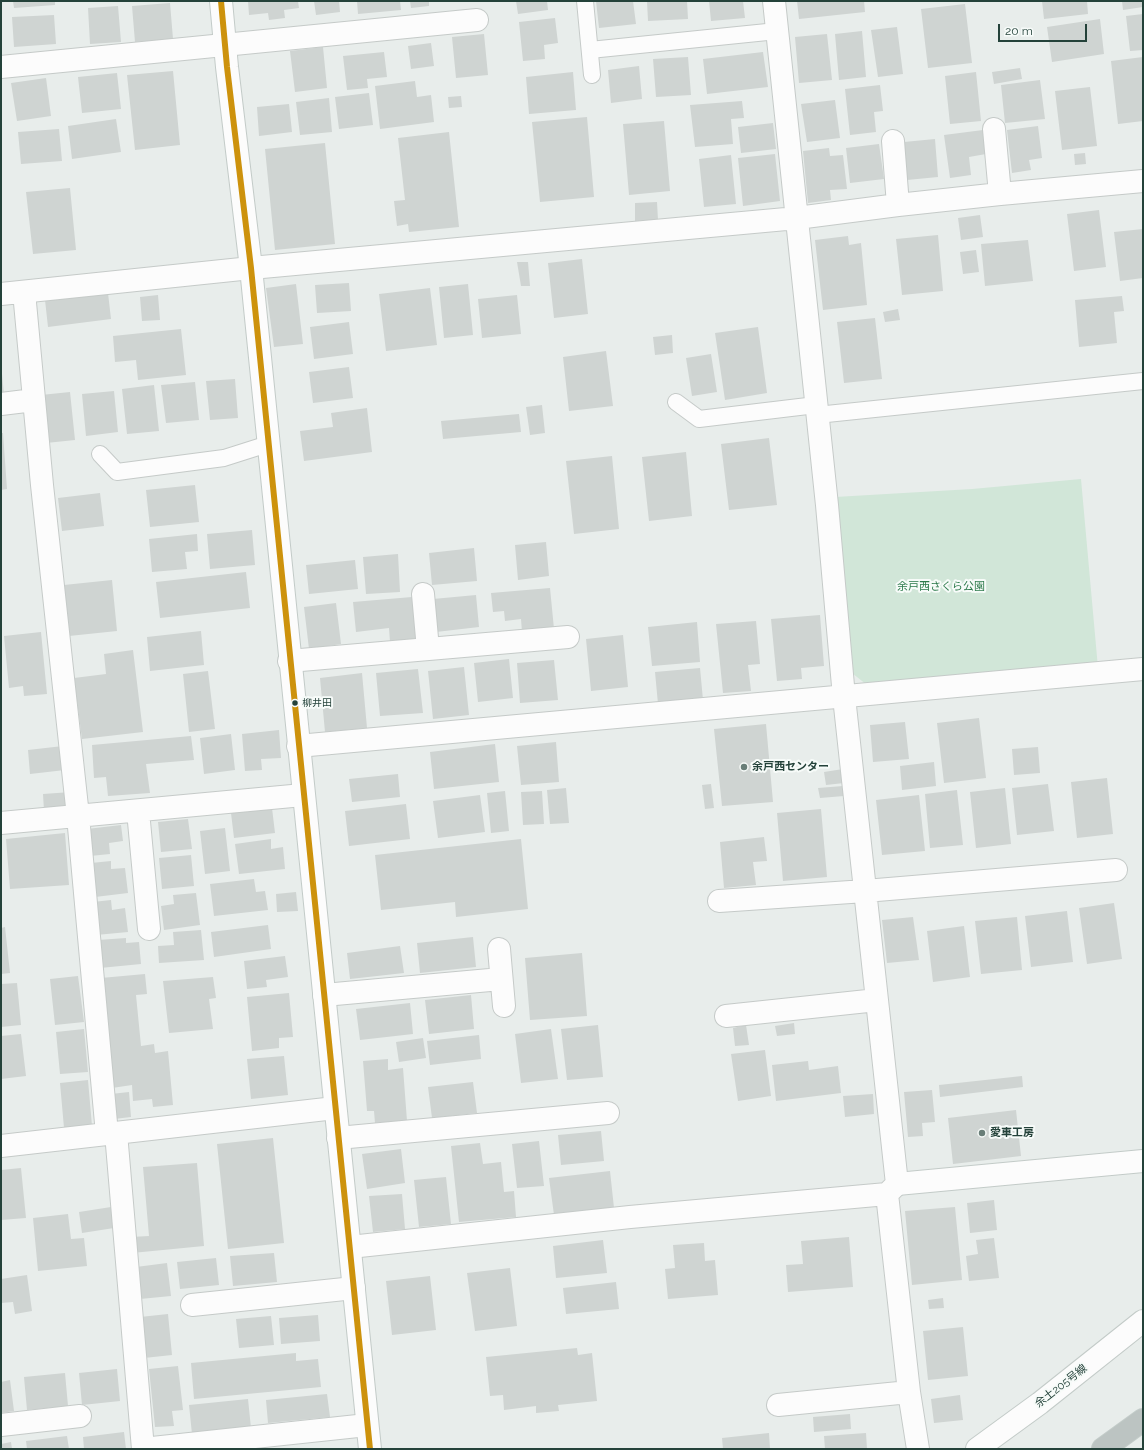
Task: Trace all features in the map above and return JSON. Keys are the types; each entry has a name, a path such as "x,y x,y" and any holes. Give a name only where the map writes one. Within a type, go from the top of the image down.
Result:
{"highway":[{"path":"1103,1449 1143,1420"}],"street":[{"path":"221,1 251,268 370,1449"},
{"path":"774,1 827,505 844,697 877,1000 909,1392 918,1449"},
{"path":"1,67 477,20"},
{"path":"994,129 1000,194"},
{"path":"894,140 898,205"},
{"path":"1,294 251,268 797,218 1000,194 1143,182"},
{"path":"24,292 42,493 78,816 143,1449 367,1425"},
{"path":"1,404 34,400"},
{"path":"423,594 428,649"},
{"path":"290,660 568,637"},
{"path":"298,746 1143,670"},
{"path":"1,823 303,795"},
{"path":"138,811 149,929"},
{"path":"719,901 865,891 1116,870"},
{"path":"499,950 504,1006"},
{"path":"324,995 501,979"},
{"path":"726,1016 877,1000"},
{"path":"1,1146 335,1108"},
{"path":"338,1138 608,1113"},
{"path":"350,1247 1143,1162"},
{"path":"192,1305 354,1288"},
{"name":"余土205号線","path":"977,1449 1040,1403 1143,1321"},
{"path":"778,1406 909,1392"},
{"path":"1,1425 80,1416"}],"lane":[{"path":"585,1 592,75"},
{"path":"590,50 777,31"},
{"path":"676,402 699,419 1143,381"},
{"path":"100,454 118,472 224,458 268,444"}],"green space":[{"name":"余戸西さくら公園","path":"1081,479 1098,668 872,689 852,673 835,497 972,489"}],"building":[{"path":"13,1 55,1 55,5 14,8"},
{"path":"248,1 298,1 299,8 284,10 285,18 269,20 268,13 249,15"},
{"path":"314,1 339,1 340,12 316,15"},
{"path":"357,1 400,1 401,10 358,14"},
{"path":"410,1 429,1 429,6 411,8"},
{"path":"516,1 547,1 548,10 518,14"},
{"path":"596,1 633,1 636,24 599,28"},
{"path":"647,1 687,1 688,19 648,21"},
{"path":"709,1 743,1 745,18 711,21"},
{"path":"797,1 864,1 865,12 799,19"},
{"path":"1042,1 1087,1 1088,14 1044,19"},
{"path":"1122,1 1143,1 1143,7 1123,10"},
{"path":"170,3 173,39 135,42 132,6"},
{"path":"965,4 972,63 928,68 921,9"},
{"path":"118,6 121,42 90,44 88,8"},
{"path":"1143,14 1143,50 1130,51 1126,16"},
{"path":"54,15 56,44 14,47 12,17"},
{"path":"555,18 558,43 544,45 545,59 523,61 519,22"},
{"path":"1100,19 1104,54 1052,62 1047,27"},
{"path":"897,27 903,74 878,77 871,30"},
{"path":"862,31 866,77 839,80 835,34"},
{"path":"484,34 488,75 456,78 452,37"},
{"path":"827,34 832,80 799,83 795,37"},
{"path":"431,43 434,66 411,69 408,46"},
{"path":"323,47 327,88 295,92 290,51"},
{"path":"384,52 387,77 367,79 368,88 347,90 343,56"},
{"path":"763,52 768,87 707,94 703,59"},
{"path":"688,57 691,95 656,97 653,59"},
{"path":"1143,57 1143,121 1118,124 1111,61"},
{"path":"639,66 642,99 611,103 608,70"},
{"path":"1020,68 1022,79 994,84 992,72"},
{"path":"173,71 180,145 135,150 127,75"},
{"path":"573,72 576,110 529,114 526,77"},
{"path":"976,72 981,121 950,124 945,76"},
{"path":"117,73 121,109 82,113 78,77"},
{"path":"46,78 51,116 17,121 11,83"},
{"path":"1040,80 1045,119 1005,123 1001,85"},
{"path":"415,81 417,97 431,95 434,122 380,129 375,86"},
{"path":"880,85 883,111 874,112 876,132 850,135 845,89"},
{"path":"1090,87 1097,146 1062,150 1055,91"},
{"path":"369,93 373,125 339,129 335,97"},
{"path":"461,96 462,107 449,108 448,97"},
{"path":"329,98 332,132 300,135 296,102"},
{"path":"835,100 840,138 807,142 801,104"},
{"path":"742,101 744,118 731,119 733,144 695,147 690,105"},
{"path":"289,104 292,132 259,136 257,107"},
{"path":"587,117 594,197 540,202 532,122"},
{"path":"116,119 121,152 72,159 68,126"},
{"path":"664,121 670,191 629,195 623,124"},
{"path":"773,123 776,149 741,153 738,127"},
{"path":"1038,126 1042,158 1029,160 1031,170 1012,173 1007,130"},
{"path":"59,129 62,161 21,164 18,132"},
{"path":"983,130 986,154 969,157 971,175 950,178 944,135"},
{"path":"449,132 459,227 409,232 408,224 397,226 394,201 405,200 398,138"},
{"path":"935,139 938,177 907,180 904,142"},
{"path":"325,143 335,244 275,250 265,149"},
{"path":"879,144 884,179 850,183 846,148"},
{"path":"829,148 830,156 843,155 847,189 830,190 831,200 808,203 803,151"},
{"path":"1085,153 1086,164 1075,165 1074,154"},
{"path":"775,154 780,201 743,206 738,158"},
{"path":"731,155 736,204 704,207 699,159"},
{"path":"70,188 76,250 33,254 26,192"},
{"path":"657,202 658,220 635,221 635,203"},
{"path":"1099,210 1106,267 1074,271 1067,214"},
{"path":"980,215 983,237 961,240 958,218"},
{"path":"1143,229 1143,278 1120,281 1114,232"},
{"path":"938,235 943,291 902,295 896,239"},
{"path":"848,236 849,245 861,243 867,305 823,310 815,240"},
{"path":"1028,240 1033,281 985,286 981,244"},
{"path":"976,250 979,272 963,274 960,252"},
{"path":"582,259 588,314 554,318 548,263"},
{"path":"517,262 528,262 530,286 521,286"},
{"path":"349,283 351,311 317,313 315,285"},
{"path":"296,284 303,344 274,347 266,288"},
{"path":"468,284 473,335 444,338 439,287"},
{"path":"430,288 437,345 386,351 379,294"},
{"path":"108,293 111,319 48,327 45,300"},
{"path":"158,295 160,320 142,321 140,297"},
{"path":"517,295 521,334 482,338 478,299"},
{"path":"1122,296 1124,311 1114,312 1117,343 1079,347 1075,300"},
{"path":"898,309 900,320 885,322 883,312"},
{"path":"875,318 882,379 844,383 837,322"},
{"path":"349,322 353,354 314,359 310,327"},
{"path":"758,327 767,393 725,400 715,333"},
{"path":"181,329 186,375 138,380 136,360 115,362 113,336"},
{"path":"672,335 673,353 655,355 653,337"},
{"path":"606,351 613,406 569,411 563,357"},
{"path":"711,354 717,392 692,396 686,358"},
{"path":"349,367 353,398 313,403 309,372"},
{"path":"2,374 4,395 1,395"},
{"path":"235,379 238,418 210,420 206,381"},
{"path":"195,382 199,420 166,423 161,385"},
{"path":"154,385 159,431 127,434 122,389"},
{"path":"114,391 118,432 86,436 82,394"},
{"path":"70,392 75,440 46,443 41,395"},
{"path":"542,405 545,433 530,435 526,407"},
{"path":"367,408 372,452 304,461 300,431 333,427 331,413"},
{"path":"519,414 521,432 443,439 441,421"},
{"path":"1,433 3,433 7,489 1,490"},
{"path":"769,438 777,505 729,510 721,444"},
{"path":"686,452 692,516 649,521 642,457"},
{"path":"612,456 619,529 574,534 566,461"},
{"path":"195,485 199,522 150,527 146,490"},
{"path":"100,493 104,526 62,531 58,498"},
{"path":"252,530 255,565 210,569 207,534"},
{"path":"197,534 198,551 185,552 187,569 152,572 149,539"},
{"path":"546,542 549,576 518,580 515,545"},
{"path":"474,548 477,581 432,585 429,553"},
{"path":"398,554 400,592 366,594 363,557"},
{"path":"355,560 358,589 309,594 306,565"},
{"path":"246,572 250,608 160,618 156,582"},
{"path":"112,580 117,631 69,636 64,585"},
{"path":"550,588 554,629 522,632 521,619 505,621 504,611 493,612 491,593"},
{"path":"476,595 479,627 436,632 433,599"},
{"path":"412,597 416,640 390,642 389,628 356,632 353,602"},
{"path":"336,603 341,644 309,649 304,607"},
{"path":"820,615 824,666 801,668 802,679 777,681 771,619"},
{"path":"756,621 760,664 748,665 751,691 723,693 716,624"},
{"path":"697,622 700,662 652,666 648,627"},
{"path":"201,631 204,665 150,671 147,637"},
{"path":"41,632 47,694 24,696 23,686 9,688 4,636"},
{"path":"623,635 628,687 591,691 586,639"},
{"path":"133,650 143,732 82,739 74,678 106,674 104,654"},
{"path":"509,659 513,698 478,702 474,663"},
{"path":"554,660 558,700 520,703 517,663"},
{"path":"464,667 469,715 433,719 428,671"},
{"path":"700,668 703,700 658,704 655,672"},
{"path":"418,669 423,713 380,716 376,673"},
{"path":"208,671 215,729 189,732 183,674"},
{"path":"362,673 367,728 325,732 320,678"},
{"path":"979,718 986,778 944,783 937,723"},
{"path":"905,722 909,759 873,762 870,725"},
{"path":"766,724 773,802 722,806 714,729"},
{"path":"279,730 281,758 261,759 262,770 245,771 242,734"},
{"path":"231,734 235,770 204,774 200,738"},
{"path":"191,736 194,760 146,764 150,793 108,796 106,777 94,778 92,745"},
{"path":"556,742 559,782 521,785 517,746"},
{"path":"495,744 499,782 434,789 430,752"},
{"path":"63,746 65,770 30,774 28,750"},
{"path":"1038,747 1040,773 1014,775 1012,749"},
{"path":"934,762 936,786 902,790 900,766"},
{"path":"843,769 844,783 826,785 824,772"},
{"path":"398,774 400,797 352,802 349,779"},
{"path":"1107,778 1113,834 1077,838 1071,782"},
{"path":"711,784 714,808 705,809 702,785"},
{"path":"1048,784 1054,831 1017,835 1012,788"},
{"path":"843,786 844,796 820,798 818,788"},
{"path":"566,788 569,823 550,824 547,790"},
{"path":"1005,788 1011,844 976,848 970,792"},
{"path":"957,790 963,845 930,848 925,794"},
{"path":"505,791 509,831 491,833 487,793"},
{"path":"542,791 544,824 523,825 521,792"},
{"path":"71,792 72,809 44,811 43,794"},
{"path":"480,795 485,832 438,838 433,801"},
{"path":"919,795 925,851 882,855 876,800"},
{"path":"406,804 410,839 349,846 345,811"},
{"path":"272,808 275,833 234,838 231,813"},
{"path":"821,809 827,877 783,881 777,813"},
{"path":"188,819 192,849 161,852 158,822"},
{"path":"121,825 123,841 109,843 110,854 90,856 87,829"},
{"path":"225,828 230,871 205,874 200,831"},
{"path":"65,833 69,885 10,889 6,839"},
{"path":"764,837 767,861 753,862 756,885 724,888 720,842"},
{"path":"271,839 271,849 283,847 285,869 239,874 235,844"},
{"path":"521,839 528,909 456,917 455,902 381,910 375,855"},
{"path":"191,855 194,886 162,889 159,858"},
{"path":"111,861 111,869 125,868 128,893 95,897 91,863"},
{"path":"254,879 256,892 265,891 268,910 214,916 210,884"},
{"path":"296,892 298,911 277,912 276,894"},
{"path":"196,893 200,925 164,930 161,906 174,904 173,895"},
{"path":"111,900 112,910 125,908 128,932 96,935 93,902"},
{"path":"1114,903 1122,959 1087,964 1079,908"},
{"path":"1067,911 1073,962 1031,967 1025,916"},
{"path":"913,917 919,960 887,963 882,920"},
{"path":"1017,917 1022,970 981,974 975,921"},
{"path":"268,925 271,949 214,957 211,932"},
{"path":"964,926 970,977 933,982 927,931"},
{"path":"5,927 10,973 1,974 1,928"},
{"path":"201,930 204,960 159,963 158,946 174,945 173,932"},
{"path":"473,937 476,967 420,973 417,943"},
{"path":"126,938 126,943 139,942 141,964 100,968 98,940"},
{"path":"400,946 404,973 350,979 347,953"},
{"path":"582,953 587,1016 530,1020 525,958"},
{"path":"285,956 288,977 266,980 267,987 247,989 244,961"},
{"path":"145,974 147,994 136,995 141,1046 154,1044 155,1053 168,1051 173,1105 153,1107 152,1099 133,1101 132,1085 112,1088 101,978"},
{"path":"78,976 84,1022 55,1025 50,979"},
{"path":"213,977 216,998 209,999 213,1029 169,1033 163,981"},
{"path":"17,983 21,1025 1,1027 1,984"},
{"path":"289,993 293,1037 279,1038 279,1048 252,1051 247,997"},
{"path":"471,995 474,1029 429,1034 425,1000"},
{"path":"410,1003 413,1034 360,1040 356,1009"},
{"path":"794,1023 795,1034 777,1036 775,1026"},
{"path":"598,1025 603,1077 567,1080 561,1029"},
{"path":"746,1025 749,1045 735,1046 733,1028"},
{"path":"84,1029 88,1072 60,1074 56,1032"},
{"path":"551,1029 558,1079 521,1083 515,1034"},
{"path":"21,1034 26,1076 1,1079 1,1036"},
{"path":"479,1035 481,1059 430,1065 427,1041"},
{"path":"423,1038 426,1058 399,1062 396,1042"},
{"path":"765,1050 771,1096 738,1101 731,1054"},
{"path":"284,1056 288,1095 251,1099 247,1059"},
{"path":"388,1059 388,1070 403,1068 407,1121 375,1123 374,1111 367,1111 363,1061"},
{"path":"808,1061 809,1070 838,1066 841,1093 776,1101 772,1065"},
{"path":"1022,1076 1023,1087 940,1097 939,1085"},
{"path":"88,1080 92,1126 64,1128 60,1083"},
{"path":"473,1082 477,1113 432,1118 428,1087"},
{"path":"932,1090 935,1122 922,1123 923,1136 908,1137 904,1092"},
{"path":"129,1092 131,1117 114,1119 111,1094"},
{"path":"873,1094 874,1114 845,1117 843,1096"},
{"path":"1016,1110 1021,1156 953,1164 948,1118"},
{"path":"601,1131 604,1161 561,1165 558,1135"},
{"path":"273,1138 284,1243 228,1249 217,1144"},
{"path":"539,1141 544,1186 517,1188 512,1144"},
{"path":"480,1143 483,1164 501,1162 504,1192 514,1191 516,1217 459,1222 451,1146"},
{"path":"401,1149 405,1183 367,1189 362,1154"},
{"path":"197,1163 204,1246 132,1253 131,1237 149,1236 143,1167"},
{"path":"21,1168 26,1218 1,1220 1,1170"},
{"path":"610,1171 614,1208 554,1215 549,1178"},
{"path":"446,1177 451,1224 419,1227 414,1180"},
{"path":"402,1194 405,1229 373,1232 369,1196"},
{"path":"994,1200 997,1230 970,1233 967,1203"},
{"path":"111,1207 114,1228 82,1233 79,1212"},
{"path":"955,1207 962,1280 912,1285 905,1211"},
{"path":"68,1214 71,1239 84,1238 87,1266 38,1271 33,1218"},
{"path":"849,1237 853,1287 788,1292 786,1265 803,1264 801,1241"},
{"path":"994,1238 999,1278 969,1281 966,1256 978,1254 976,1240"},
{"path":"603,1240 607,1273 556,1278 553,1246"},
{"path":"704,1243 705,1261 715,1260 718,1295 668,1299 665,1269 675,1268 673,1245"},
{"path":"274,1253 277,1282 233,1286 230,1256"},
{"path":"216,1258 219,1285 180,1289 177,1262"},
{"path":"167,1263 171,1296 140,1299 136,1267"},
{"path":"510,1268 517,1326 475,1331 467,1273"},
{"path":"27,1275 32,1311 15,1314 13,1302 1,1303 1,1279"},
{"path":"430,1276 436,1330 392,1335 386,1281"},
{"path":"616,1282 619,1309 566,1314 563,1288"},
{"path":"943,1298 944,1308 929,1309 928,1300"},
{"path":"168,1314 172,1355 144,1358 140,1317"},
{"path":"318,1315 320,1341 281,1344 279,1318"},
{"path":"271,1316 274,1345 239,1348 236,1319"},
{"path":"963,1327 968,1376 928,1380 923,1331"},
{"path":"577,1348 578,1355 592,1353 597,1401 558,1405 559,1411 536,1413 536,1406 504,1410 503,1395 490,1396 486,1357"},
{"path":"296,1353 296,1361 318,1359 321,1387 194,1399 191,1363"},
{"path":"178,1366 183,1410 172,1411 174,1426 155,1427 149,1369"},
{"path":"117,1369 120,1401 82,1405 79,1373"},
{"path":"65,1373 68,1406 27,1410 24,1377"},
{"path":"10,1380 14,1411 1,1413 1,1382"},
{"path":"327,1394 330,1417 268,1423 266,1400"},
{"path":"960,1395 963,1420 934,1423 931,1399"},
{"path":"248,1399 251,1428 192,1434 189,1405"},
{"path":"850,1414 851,1429 814,1432 813,1417"},
{"path":"124,1432 126,1449 84,1449 83,1437"},
{"path":"769,1433 770,1449 723,1449 722,1438"},
{"path":"866,1433 867,1449 825,1449 824,1436"},
{"path":"67,1436 69,1449 27,1449 26,1441"},
{"path":"11,1442 12,1449 1,1449 1,1444"}],"transit line":[{"path":"221,1 227,67 251,268 370,1449"}],"place":[{"name":"柳井田","path":"295,703"},
{"name":"余戸西センター","path":"744,767"},
{"name":"愛車工房","path":"982,1133"}]}
